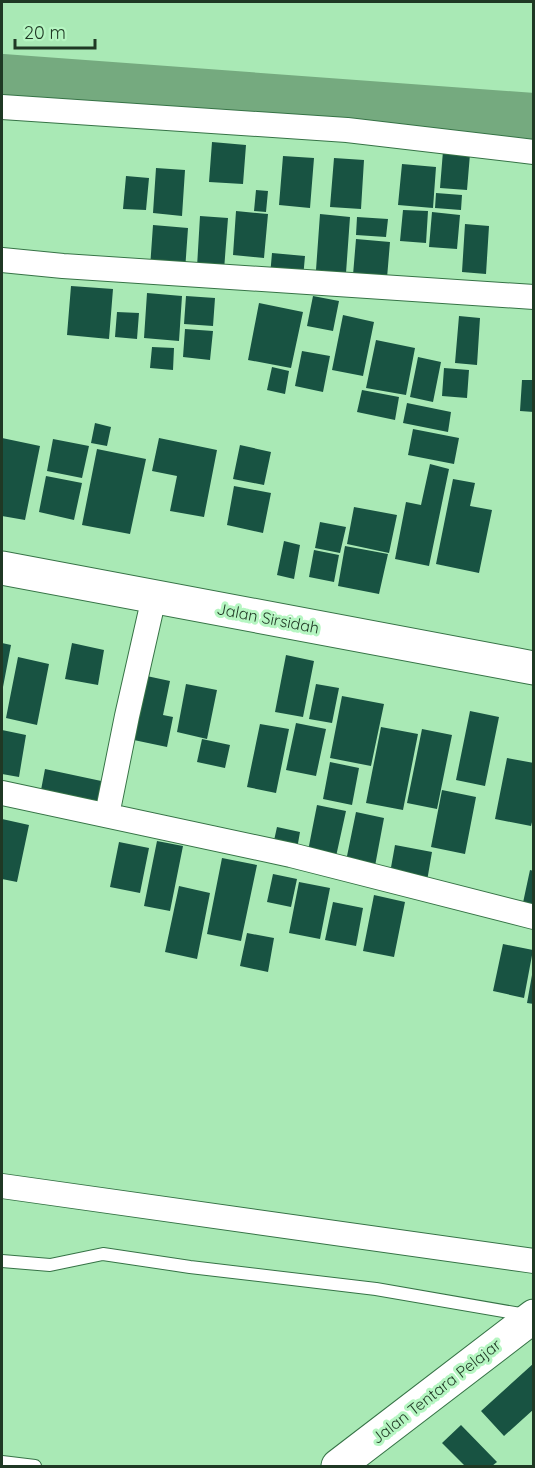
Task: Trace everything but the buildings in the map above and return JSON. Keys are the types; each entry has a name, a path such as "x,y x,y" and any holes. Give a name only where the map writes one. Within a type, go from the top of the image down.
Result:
{"main road":[{"name":"Jalan Sirsidah","path":"2,568 534,668"},
{"name":"Jalan Tentara Pelajar","path":"350,1465 533,1316"}],"street":[{"path":"2,107 348,130 534,152"},
{"path":"2,260 75,267 534,297"},
{"path":"107,815 154,597"},
{"path":"2,792 291,855 534,917"},
{"path":"2,1185 534,1262"}],"lane":[{"path":"2,1261 50,1265 103,1254 190,1267 376,1289 533,1316"},
{"path":"2,1462 35,1467"}],"waterway":[{"path":"2,78 534,117"}]}
